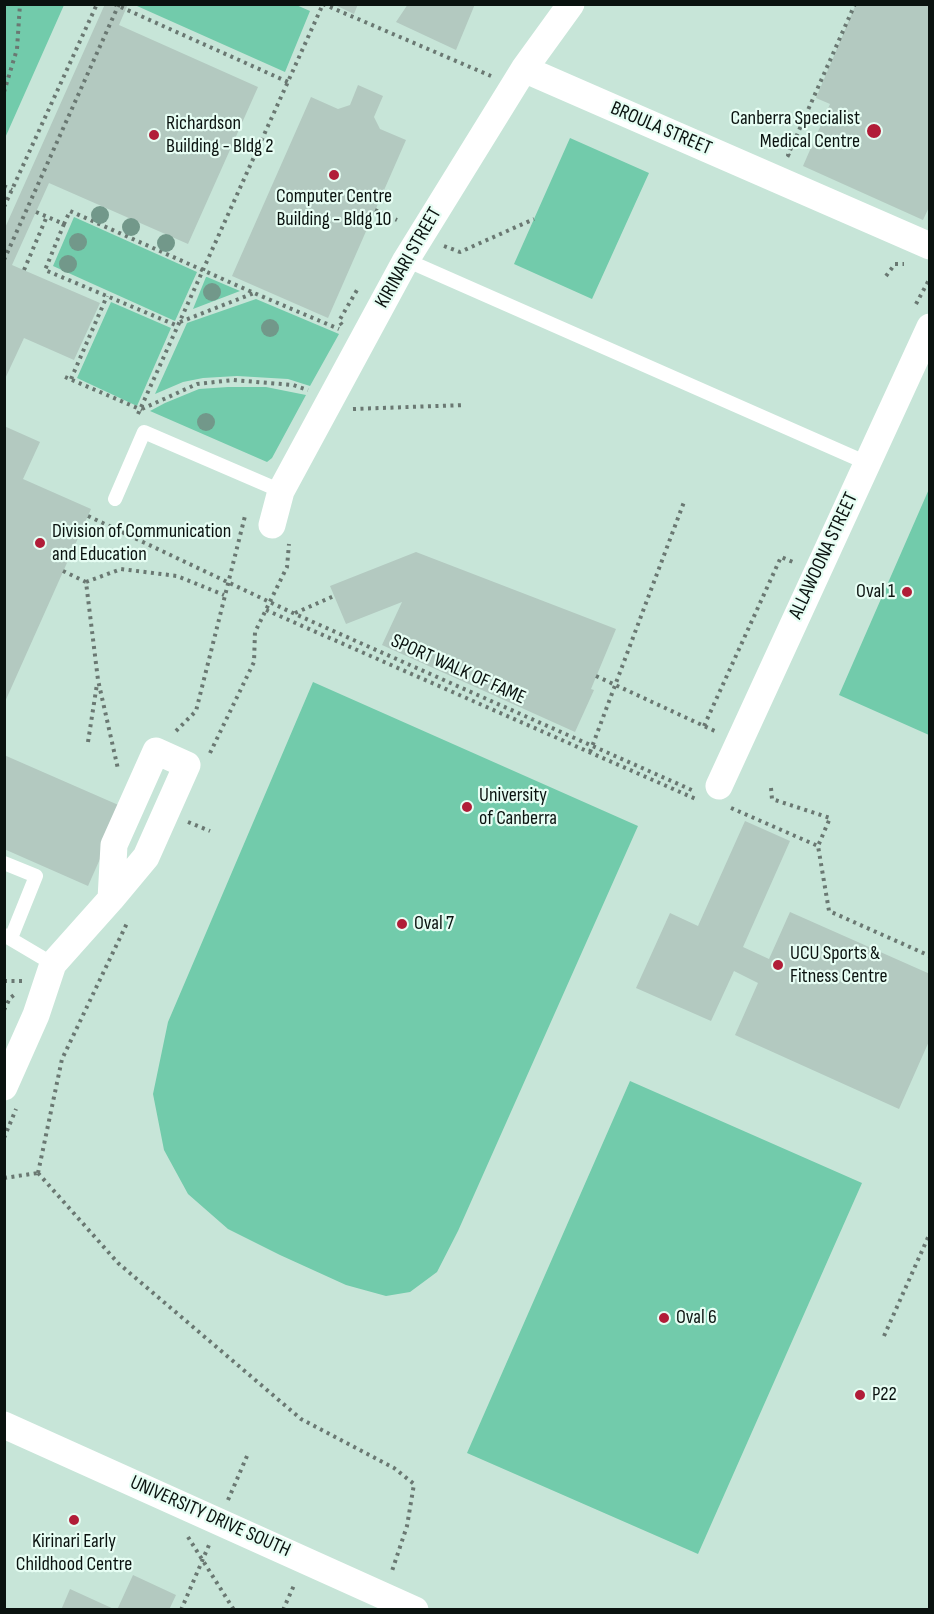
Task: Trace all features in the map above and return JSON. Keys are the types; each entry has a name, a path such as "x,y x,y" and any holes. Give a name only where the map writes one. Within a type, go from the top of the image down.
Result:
{"street":[{"name":"KIRINARI STREET","path":"272,525 281,491 406,260 524,69 570,4"},
{"name":"BROULA STREET","path":"524,69 930,246"},
{"name":"ALLAWOONA STREET","path":"712,797 930,327"},
{"path":"4,1088 36,1015 53,964 111,899 114,845 156,751"},
{"name":"UNIVERSITY DRIVE SOUTH","path":"4,1425 415,1610"}],"lane":[{"path":"406,260 867,463"},
{"path":"115,499 144,432 281,491"},
{"path":"4,863 36,876 8,937 53,964"}],"path":[{"path":"4,92 18,49 20,4"},
{"path":"4,207 97,4"},
{"path":"144,432 138,414 323,4 494,78"},
{"path":"796,159 788,155 855,4"},
{"path":"4,260 117,5 288,82"},
{"path":"4,186 12,190"},
{"path":"375,210 397,220"},
{"path":"254,293 179,324 45,270 70,211 348,333"},
{"path":"36,212 64,224"},
{"path":"24,270 47,216"},
{"path":"440,244 460,252 534,219"},
{"path":"71,379 107,296"},
{"path":"65,377 140,410 197,384 233,380 293,385 314,392"},
{"path":"349,410 465,405"},
{"path":"590,752 684,502"},
{"path":"156,751 196,711 247,508"},
{"name":"SPORT WALK OF FAME","path":"88,516 295,614 712,797 818,846"},
{"path":"63,571 86,582 121,569 177,576 224,595"},
{"path":"86,582 98,680 118,769"},
{"path":"295,614 334,596"},
{"path":"266,610 590,752 712,797"},
{"path":"596,676 739,742"},
{"path":"88,742 98,680"},
{"path":"771,788 772,799 830,818 818,846 829,911 930,956"},
{"path":"178,818 210,831"},
{"path":"4,981 28,981"},
{"path":"4,1178 38,1173 118,1263 301,1419 394,1468 414,1484 406,1526 384,1596"},
{"path":"884,1336 930,1233"},
{"path":"184,1531 234,1610"},
{"path":"283,1610 299,1576"}],"shaded area":[{"name":"University of Canberra","path":"5,5 929,5 929,1609 5,1610"}],"green space":[{"path":"294,4 310,11 285,72 138,5"},
{"path":"4,5 64,5 5,138 4,138"},
{"path":"570,138 649,173 592,299 514,264"},
{"path":"74,217 197,272 175,321 53,266"},
{"path":"207,277 240,291 193,309"},
{"path":"256,299 339,334 310,386 288,379 237,376 183,382 155,394 187,323"},
{"path":"111,302 171,328 137,406 77,378"},
{"path":"266,387 306,395 272,458 267,462 150,411 199,389"},
{"name":"Oval 1","path":"929,489 930,735 839,695"},
{"name":"Oval 7","path":"313,682 638,826 458,1231 437,1272 410,1292 386,1296 346,1285 228,1229 188,1194 164,1150 153,1094 168,1022"},
{"name":"Oval 6","path":"630,1081 862,1183 698,1554 467,1453"}],"building":[{"name":"Richardson Building - Bldg 2","path":"105,4 128,4 119,25 258,87 188,244 49,183 12,265 100,303 74,360 24,338 4,381 4,230"},
{"path":"333,4 358,4 354,14"},
{"path":"408,4 475,4 456,50 396,22"},
{"name":"Canberra Specialist Medical Centre","path":"856,4 930,4 930,205 923,220 803,166 830,104 816,98"},
{"name":"Computer Centre Building - Bldg 10","path":"358,85 383,96 374,117 380,129 406,140 328,318 232,276 311,97 338,109 350,105"},
{"name":"Division of Communication and Education","path":"4,426 40,442 23,479 91,509 4,704"},
{"path":"416,552 616,629 591,689 594,690 575,732 382,645 402,602 346,624 330,586"},
{"path":"4,755 123,807 88,886 4,849"},
{"name":"UCU Sports & Fitness Centre","path":"745,821 790,841 743,947 769,959 790,912 930,974 930,1039 899,1109 735,1035 758,983 734,971 711,1021 636,988 670,913 698,926"},
{"path":"133,1575 176,1595 169,1610 117,1610"},
{"path":"70,1589 116,1610 61,1610"}],"place":[{"name":"Canberra Specialist Medical Centre","path":"874,131"},
{"name":"Richardson Building - Bldg 2","path":"154,135"},
{"name":"Computer Centre Building - Bldg 10","path":"334,175"},
{"name":"Division of Communication and Education","path":"40,543"},
{"name":"Oval 1","path":"907,592"},
{"name":"University of Canberra","path":"467,807"},
{"name":"Oval 7","path":"402,924"},
{"name":"UCU Sports & Fitness Centre","path":"778,965"},
{"name":"Oval 6","path":"664,1318"},
{"name":"P22","path":"860,1395"},
{"name":"Kirinari Early Childhood Centre","path":"74,1520"}]}
